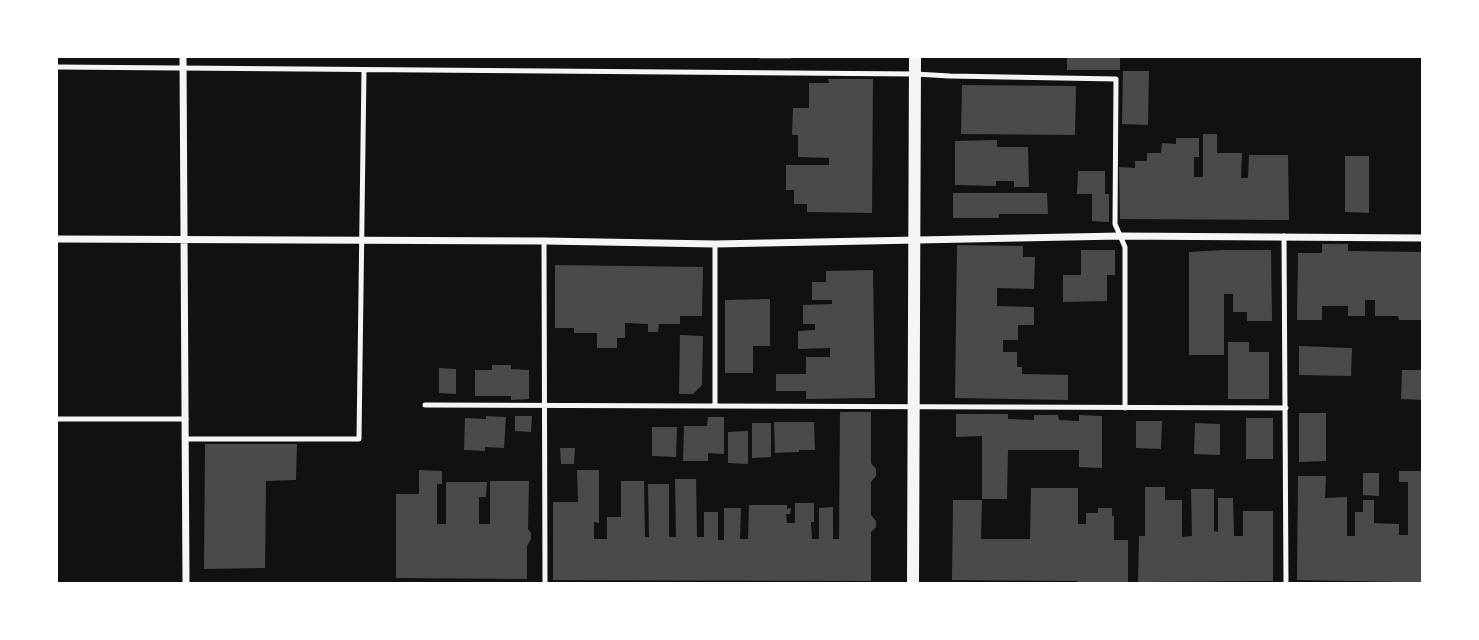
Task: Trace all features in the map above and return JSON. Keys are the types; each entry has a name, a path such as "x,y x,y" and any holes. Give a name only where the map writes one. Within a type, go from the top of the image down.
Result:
{"street":[{"path":"183,56 186,584"},
{"path":"913,584 915,56"},
{"path":"56,239 715,244 1121,236 1423,238"}],"lane":[{"path":"56,67 915,74 1116,79 1115,224 1125,247 1125,408"},
{"path":"186,439 359,439 364,71"},
{"path":"1284,236 1286,584"},
{"path":"544,241 545,584"},
{"path":"715,244 715,406"},
{"path":"425,405 1286,408"},
{"path":"56,419 186,419"}],"building":[{"path":"759,56 791,56 791,59 759,59"},
{"path":"1067,56 1120,56 1120,70 1067,70"},
{"path":"1123,71 1149,71 1148,125 1122,124"},
{"path":"828,79 873,79 872,213 807,212 807,204 794,204 794,190 786,190 786,165 829,165 829,158 798,157 798,135 792,135 793,108 809,108 809,83 829,83"},
{"path":"962,85 1076,86 1075,135 961,134"},
{"path":"1203,134 1217,134 1217,153 1242,153 1241,178 1248,178 1249,155 1288,155 1289,220 1120,219 1119,167 1135,168 1135,161 1147,161 1147,153 1161,153 1162,143 1176,144 1176,138 1199,138 1199,157 1194,157 1194,177 1203,177"},
{"path":"997,140 997,147 1028,147 1029,187 1014,187 1014,181 996,181 996,186 955,185 955,141"},
{"path":"1345,156 1369,156 1369,213 1345,212"},
{"path":"1078,171 1105,171 1105,194 1109,194 1109,222 1092,221 1092,194 1077,194"},
{"path":"953,193 1047,193 1048,214 953,218"},
{"path":"1322,244 1348,244 1348,251 1423,252 1423,320 1375,316 1375,300 1365,300 1365,316 1348,316 1348,306 1322,306 1322,320 1297,320 1298,253 1322,253"},
{"path":"957,245 1023,246 1023,257 1035,257 1034,289 997,288 997,306 1034,307 1034,325 1018,325 1018,340 1003,340 1003,352 1017,352 1017,367 1022,367 1022,374 1068,375 1068,400 955,398"},
{"path":"1081,250 1115,250 1115,275 1107,275 1107,301 1063,302 1063,275 1081,275"},
{"path":"1271,250 1272,321 1247,321 1247,312 1233,312 1233,294 1224,294 1224,355 1189,355 1189,252"},
{"path":"555,265 703,267 702,316 680,316 680,324 659,324 658,332 648,332 648,324 625,323 625,338 617,338 617,348 597,348 597,333 574,333 574,328 555,328"},
{"path":"873,270 875,398 806,399 806,391 776,391 776,374 806,374 806,357 830,357 830,348 798,349 798,331 815,330 815,324 803,324 803,305 832,304 832,300 812,300 812,282 826,282 826,271"},
{"path":"770,299 770,346 753,346 753,373 725,373 725,300"},
{"path":"680,335 703,336 702,385 693,394 679,394"},
{"path":"1228,342 1249,342 1249,352 1269,352 1269,399 1228,399"},
{"path":"1299,346 1352,348 1351,376 1299,375"},
{"path":"492,365 511,365 511,369 529,370 529,399 475,396 475,370 492,370"},
{"path":"439,368 456,369 456,394 439,393"},
{"path":"1402,370 1423,370 1423,400 1401,399"},
{"path":"840,412 871,412 871,463 876,469 876,476 871,482 871,515 876,521 876,527 871,532 871,581 553,580 553,502 578,502 577,470 599,470 599,523 594,522 594,539 607,539 607,517 621,517 621,481 644,481 645,537 649,537 648,484 669,484 669,537 676,537 675,479 696,479 697,537 704,537 704,512 718,512 718,540 724,540 724,508 741,508 740,539 748,539 749,505 787,505 787,509 791,508 790,514 786,514 787,523 795,523 795,503 814,503 812,539 819,539 819,508 833,507 833,539 839,539"},
{"path":"1299,413 1326,413 1326,461 1299,462"},
{"path":"956,414 1008,414 1008,419 1034,420 1034,415 1058,415 1059,420 1079,421 1079,415 1102,416 1102,468 1079,467 1079,450 1008,450 1007,499 982,499 982,436 956,437"},
{"path":"486,416 506,417 504,448 464,450 465,418 486,419"},
{"path":"515,416 532,416 531,432 515,431"},
{"path":"708,417 724,417 724,454 708,453 708,461 683,461 684,426 707,426"},
{"path":"1246,418 1273,418 1273,459 1246,459"},
{"path":"1136,421 1162,421 1161,449 1136,448"},
{"path":"774,422 814,422 815,450 775,453"},
{"path":"752,423 771,423 771,457 752,458"},
{"path":"1195,423 1220,424 1220,455 1194,454"},
{"path":"652,427 677,427 676,457 652,456"},
{"path":"748,431 748,464 728,463 728,432"},
{"path":"205,444 297,444 296,480 266,481 265,568 204,569"},
{"path":"560,448 575,448 574,464 561,464"},
{"path":"419,470 442,471 442,484 437,484 437,524 446,524 446,482 487,482 486,497 479,497 479,524 490,524 490,481 529,481 528,529 531,539 527,546 527,579 396,578 396,494 419,494"},
{"path":"1399,471 1423,471 1423,584 1297,580 1298,476 1326,476 1325,498 1347,497 1347,536 1355,536 1355,512 1363,512 1363,500 1374,500 1374,523 1399,524 1399,535 1408,535 1408,482 1399,482"},
{"path":"1363,473 1379,473 1379,496 1363,495"},
{"path":"1145,487 1165,487 1165,500 1182,500 1182,537 1192,536 1191,489 1214,489 1214,531 1218,532 1218,498 1233,498 1234,536 1243,536 1243,511 1273,511 1273,581 1138,582 1139,536 1145,536"},
{"path":"1031,488 1078,488 1078,524 1086,524 1086,513 1098,513 1098,508 1112,508 1114,540 1128,540 1128,582 1077,584 1077,581 952,580 953,500 982,500 981,539 1030,539"}]}
